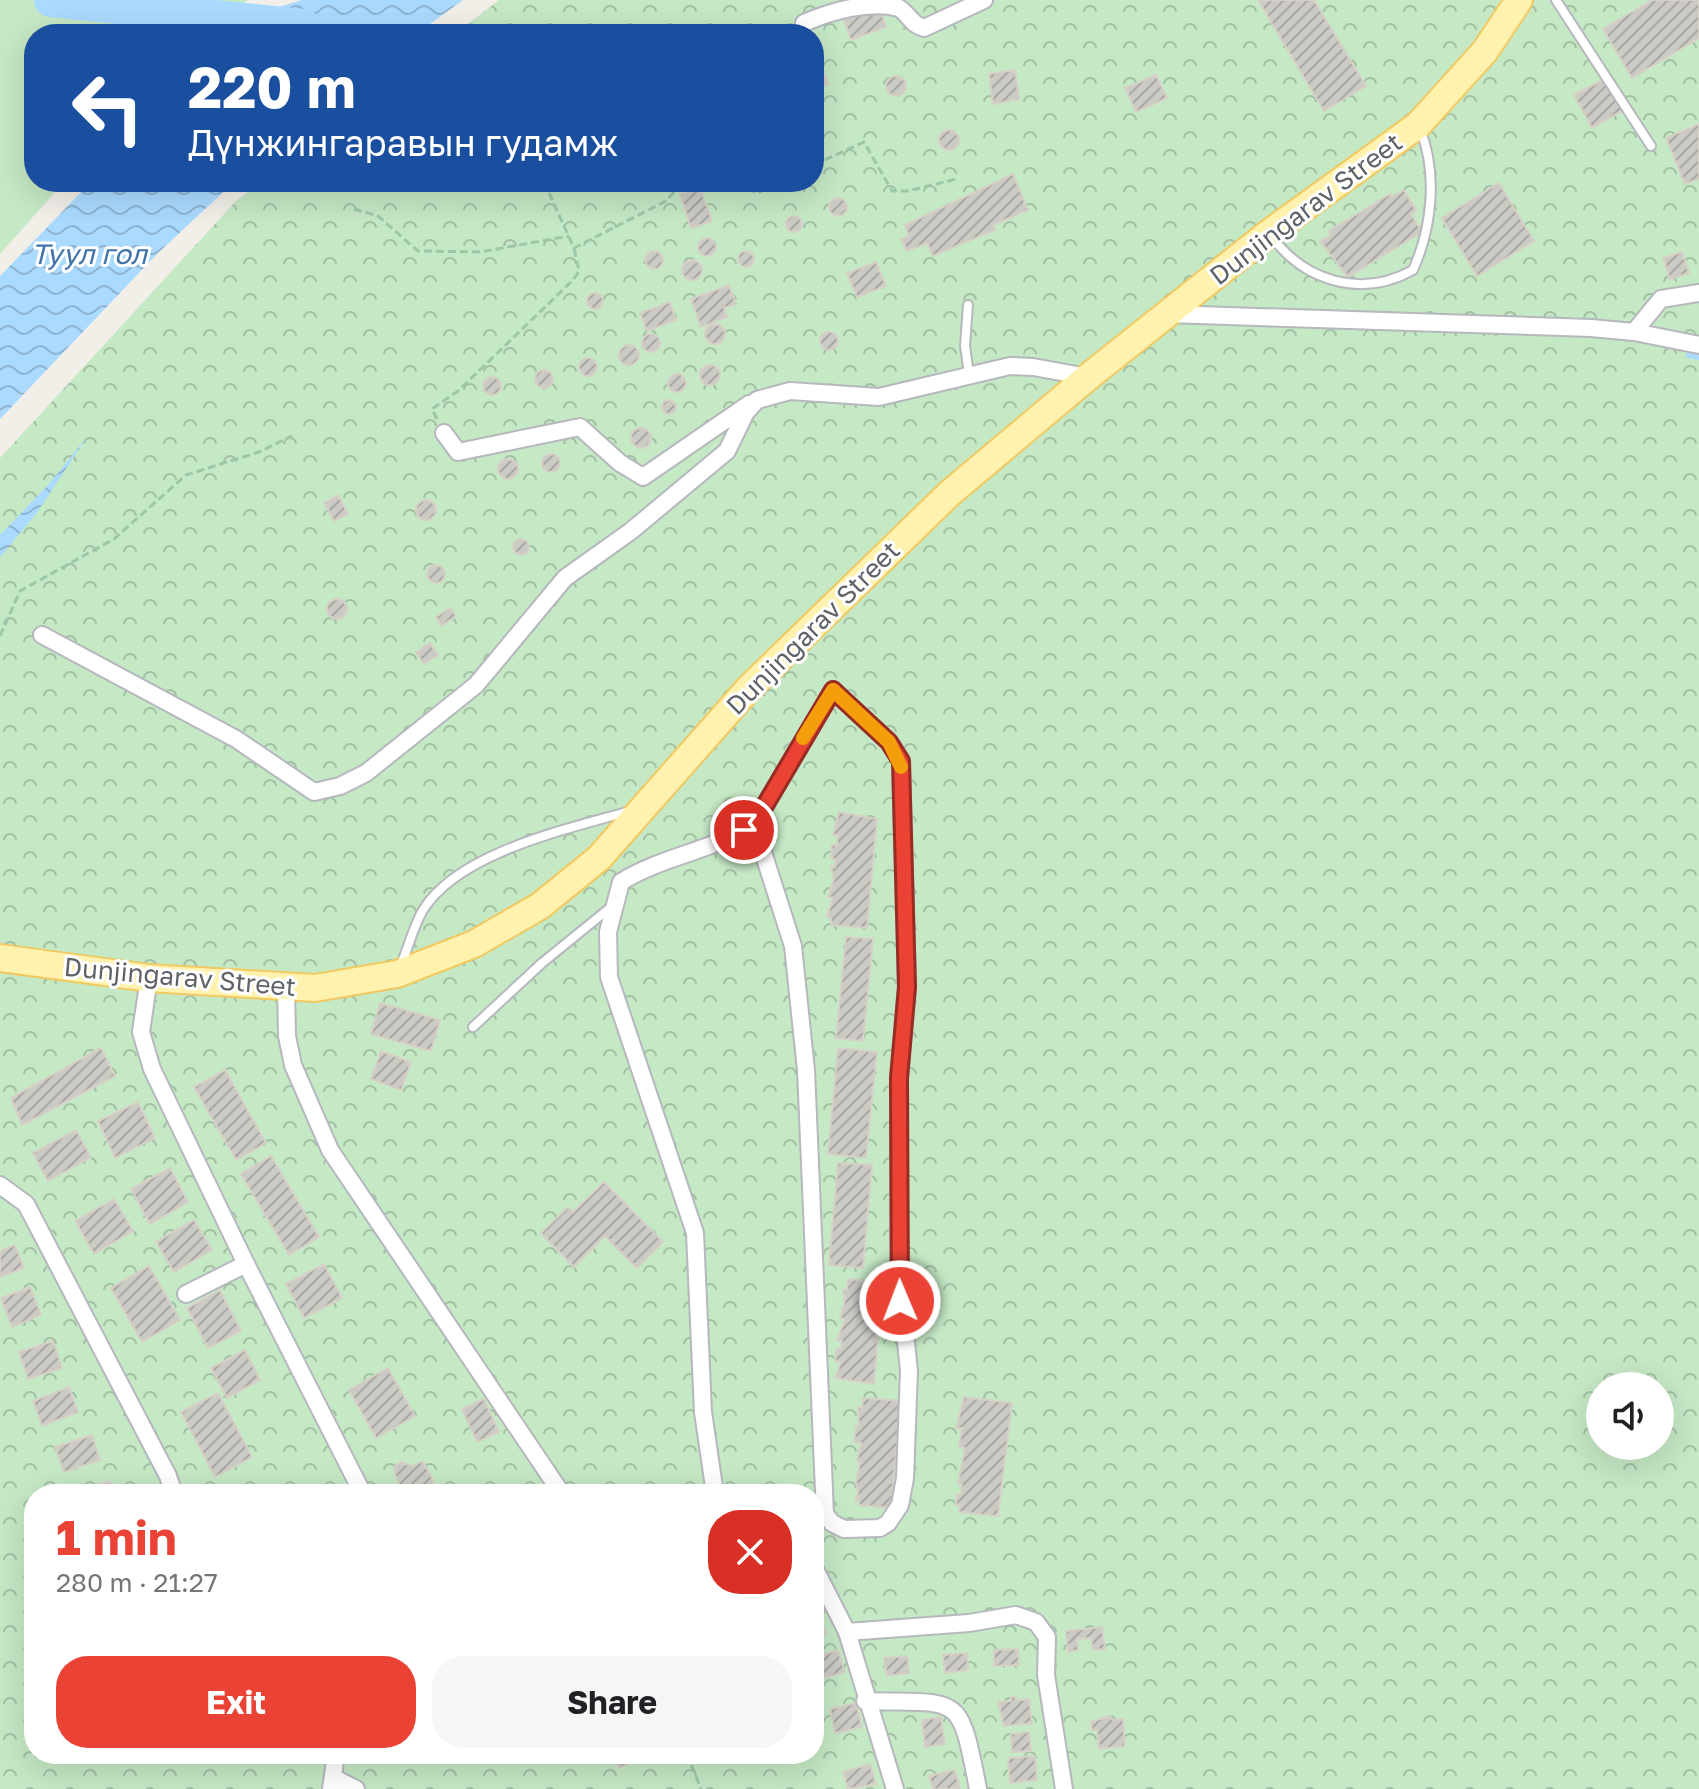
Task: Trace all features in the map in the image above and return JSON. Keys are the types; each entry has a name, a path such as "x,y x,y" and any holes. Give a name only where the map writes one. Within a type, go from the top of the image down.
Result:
{"main road":[{"name":"Dunjingarav Street","path":"0,958 149,978 286,989 315,988 397,974 474,944 540,906 599,858 749,688 950,493 1088,377 1269,233 1418,125 1485,51 1519,0"}],"street":[{"path":"804,23 859,3 901,4 915,25 924,28 984,0"},
{"path":"1634,332 1661,299 1699,293"},
{"path":"1168,314 1634,332 1699,345"},
{"path":"444,433 458,452 580,427 620,463 643,477 757,400 790,391 879,397 916,391 969,374 1010,366 1088,377"},
{"path":"42,635 236,739 314,792 340,786 366,773 476,685 565,578 631,531 727,451 746,412 757,400"},
{"path":"714,1484 703,1412 695,1233 609,977 611,907 621,882 638,871 735,836 754,824 833,690 889,742 901,761 907,987 899,1078 899,1276 909,1371 909,1426 900,1505 888,1523 880,1528 844,1529 832,1523 825,1514 824,1491"},
{"path":"754,824 793,946 806,1070 824,1484"},
{"path":"599,858 621,882"},
{"path":"149,978 141,1032 152,1069 246,1264 358,1484"},
{"path":"286,989 287,1036 293,1065 330,1150 555,1484"},
{"path":"0,1185 26,1204 169,1484"},
{"path":"186,1294 246,1264"},
{"path":"824,1587 847,1632 865,1701 895,1789"},
{"path":"847,1632 969,1623 1016,1615 1036,1622 1047,1637 1046,1675 1064,1789"},
{"path":"865,1701 944,1703 956,1710 968,1738 978,1789"},
{"path":"332,1783 356,1789"}],"lane":[{"path":"1556,0 1651,146"},
{"path":"1269,233 1284,254 1311,274 1341,283 1375,285 1413,270 1426,241 1430,190 1431,156 1418,125"},
{"path":"968,305 965,346 969,374"},
{"path":"397,974 423,910 438,893 465,872 518,846 646,806"},
{"path":"473,1027 542,963 611,907"}],"path":[{"path":"824,160 864,142 892,191 908,191 956,179"},
{"path":"444,433 432,409 458,391 579,271 574,248 549,192"},
{"path":"574,248 666,201 674,192"},
{"path":"354,209 378,216 418,251 480,252 569,236"},
{"path":"0,636 20,591 114,539 186,475 259,452 292,436"},
{"path":"691,1764 701,1789"}],"green space":[{"path":"0,0 248,0 222,24 24,24 24,192 55,192 0,254"},
{"path":"499,0 1699,0 1699,1789 0,1789 0,458 236,201 248,192 824,192 824,24 468,24"}],"water":[{"path":"302,0 463,0 430,24 256,24 272,9"},
{"name":"Туул гол","path":"81,192 223,192 158,253 0,419 0,276"},
{"path":"87,437 36,514 0,557 0,535 49,484"}],"building":[{"path":"1258,0 1314,0 1366,86 1324,111"},
{"path":"1652,0 1699,0 1699,38 1632,78 1603,29"},
{"path":"879,7 886,27 851,40 844,20"},
{"path":"1015,70 1019,99 993,104 989,74"},
{"path":"1156,75 1167,98 1136,112 1125,88"},
{"path":"892,76 900,76 906,86 900,96 892,96 886,90 886,82"},
{"path":"1606,78 1625,109 1592,128 1574,95"},
{"path":"1699,124 1699,179 1685,184 1666,138"},
{"path":"949,130 956,133 959,140 956,147 949,150 942,147 939,140 942,133"},
{"path":"1013,174 1028,210 993,225 995,230 933,256 927,243 907,251 901,239 909,236 905,225"},
{"path":"1499,183 1534,241 1477,276 1442,218"},
{"path":"1404,190 1416,210 1411,214 1422,232 1348,277 1320,241 1331,235 1329,231 1390,194 1392,197"},
{"path":"702,192 712,221 691,228 680,194"},
{"path":"838,198 847,207 838,216 829,207"},
{"path":"794,216 800,218 800,230 794,232 788,230 786,224 788,218"},
{"path":"703,238 711,238 716,247 714,254 703,256 698,251 698,243"},
{"path":"650,251 658,251 663,260 661,267 650,269 645,264 645,256"},
{"path":"746,251 754,259 746,267 738,259"},
{"path":"1682,252 1689,273 1670,279 1663,258"},
{"path":"692,260 699,263 702,270 699,277 692,280 685,277 682,270 685,263"},
{"path":"876,262 886,286 857,297 847,273"},
{"path":"729,285 736,304 724,308 727,317 701,327 691,299"},
{"path":"592,293 598,293 603,301 601,307 592,309 587,304 587,298"},
{"path":"670,302 676,320 647,331 640,313"},
{"path":"715,324 722,327 725,334 722,341 715,344 708,341 705,334 708,327"},
{"path":"829,332 838,341 829,350 820,341"},
{"path":"651,334 660,343 651,352 642,343"},
{"path":"629,345 636,348 639,355 636,362 629,365 622,362 619,355 622,348"},
{"path":"584,358 592,358 597,367 595,374 584,376 579,371 579,363"},
{"path":"710,365 717,368 720,375 717,382 710,385 703,382 700,375 703,368"},
{"path":"544,370 553,379 544,388 535,379"},
{"path":"673,374 681,374 686,383 684,390 673,392 668,387 668,379"},
{"path":"492,377 501,386 492,395 483,386"},
{"path":"669,400 676,407 669,414 662,407"},
{"path":"641,428 648,431 651,438 648,445 641,448 634,445 631,438 634,431"},
{"path":"551,454 560,463 551,472 542,463"},
{"path":"508,459 515,462 518,469 515,476 508,479 501,476 498,469 501,462"},
{"path":"338,495 348,514 334,521 324,503"},
{"path":"426,500 433,503 436,510 433,517 426,520 419,517 416,510 419,503"},
{"path":"521,539 527,541 527,553 521,555 515,553 513,547 515,541"},
{"path":"436,565 445,574 436,583 427,574"},
{"path":"337,599 344,602 347,609 344,616 337,619 330,616 327,609 330,602"},
{"path":"450,608 456,616 441,626 436,617"},
{"path":"430,643 438,655 424,664 416,652"},
{"path":"839,812 877,819 867,928 831,925 831,919 827,916 833,898 828,897 834,879 831,866 835,867 835,860 831,857 832,845 837,845 838,835 833,835"},
{"path":"846,937 873,939 863,1041 836,1038"},
{"path":"380,1003 440,1020 431,1051 371,1034"},
{"path":"101,1048 115,1076 22,1125 11,1098"},
{"path":"838,1048 877,1052 866,1158 828,1154"},
{"path":"381,1051 411,1062 401,1090 371,1079"},
{"path":"225,1070 266,1143 236,1160 194,1087"},
{"path":"138,1102 155,1138 115,1158 98,1121"},
{"path":"76,1130 91,1157 48,1181 33,1153"},
{"path":"271,1156 319,1237 289,1255 241,1174"},
{"path":"838,1163 872,1165 863,1268 829,1265"},
{"path":"170,1168 188,1202 150,1224 131,1189"},
{"path":"604,1182 663,1242 637,1268 605,1236 574,1267 541,1233 568,1207 573,1212"},
{"path":"114,1199 133,1231 94,1254 75,1221"},
{"path":"194,1220 212,1250 174,1272 156,1242"},
{"path":"15,1245 24,1268 0,1277 0,1251"},
{"path":"324,1264 342,1298 304,1318 286,1284"},
{"path":"149,1266 180,1320 142,1342 111,1288"},
{"path":"848,1279 883,1282 874,1384 835,1378 841,1362 835,1361 837,1349 841,1349 842,1341 837,1340 845,1319 840,1318 845,1300 843,1290 847,1290"},
{"path":"30,1287 41,1315 12,1327 1,1298"},
{"path":"220,1290 241,1331 208,1348 187,1308"},
{"path":"53,1341 62,1368 28,1379 19,1352"},
{"path":"245,1350 260,1380 227,1398 211,1368"},
{"path":"388,1368 415,1416 376,1438 349,1390"},
{"path":"69,1387 78,1412 42,1426 33,1401"},
{"path":"218,1393 252,1457 215,1477 181,1412"},
{"path":"964,1397 1012,1403 998,1516 959,1512 960,1505 956,1505 957,1494 961,1494 962,1485 958,1484 965,1448 959,1447 962,1428 956,1428"},
{"path":"863,1398 901,1401 891,1508 859,1505 859,1501 855,1500 861,1443 854,1442 856,1426 859,1426 858,1407 862,1408"},
{"path":"484,1399 499,1432 477,1442 462,1409"},
{"path":"92,1435 100,1460 64,1472 55,1447"},
{"path":"423,1461 435,1484 399,1484 394,1471 396,1465 401,1462 413,1466"},
{"path":"1102,1627 1105,1649 1093,1650 1091,1638 1077,1639 1078,1650 1068,1652 1066,1631"},
{"path":"1018,1649 1019,1665 994,1666 994,1650"},
{"path":"838,1650 845,1672 824,1678 824,1654"},
{"path":"967,1653 968,1670 945,1673 943,1655"},
{"path":"907,1656 909,1673 887,1676 884,1658"},
{"path":"1011,1697 1016,1697 1016,1701 1029,1699 1032,1723 1004,1726 998,1702 1011,1701"},
{"path":"856,1703 862,1727 835,1733 830,1709"},
{"path":"1110,1716 1113,1720 1123,1719 1125,1746 1099,1749 1097,1730 1092,1730 1091,1722"},
{"path":"941,1717 945,1744 925,1747 922,1720"},
{"path":"1029,1732 1031,1751 1012,1752 1011,1734"},
{"path":"1035,1756 1037,1780 1010,1783 1008,1758"},
{"path":"870,1764 876,1784 848,1789 843,1772"},
{"path":"955,1770 960,1789 933,1789 929,1776"}],"waterway":[{"path":"51,0 284,24"},
{"path":"1689,355 1699,357"}],"slow traffic":[{"path":"803,738 833,690 889,742 901,761 901,767"}],"route":[{"path":"744,830 754,824 833,690 889,742 901,761 907,987 899,1078 900,1301"}]}
